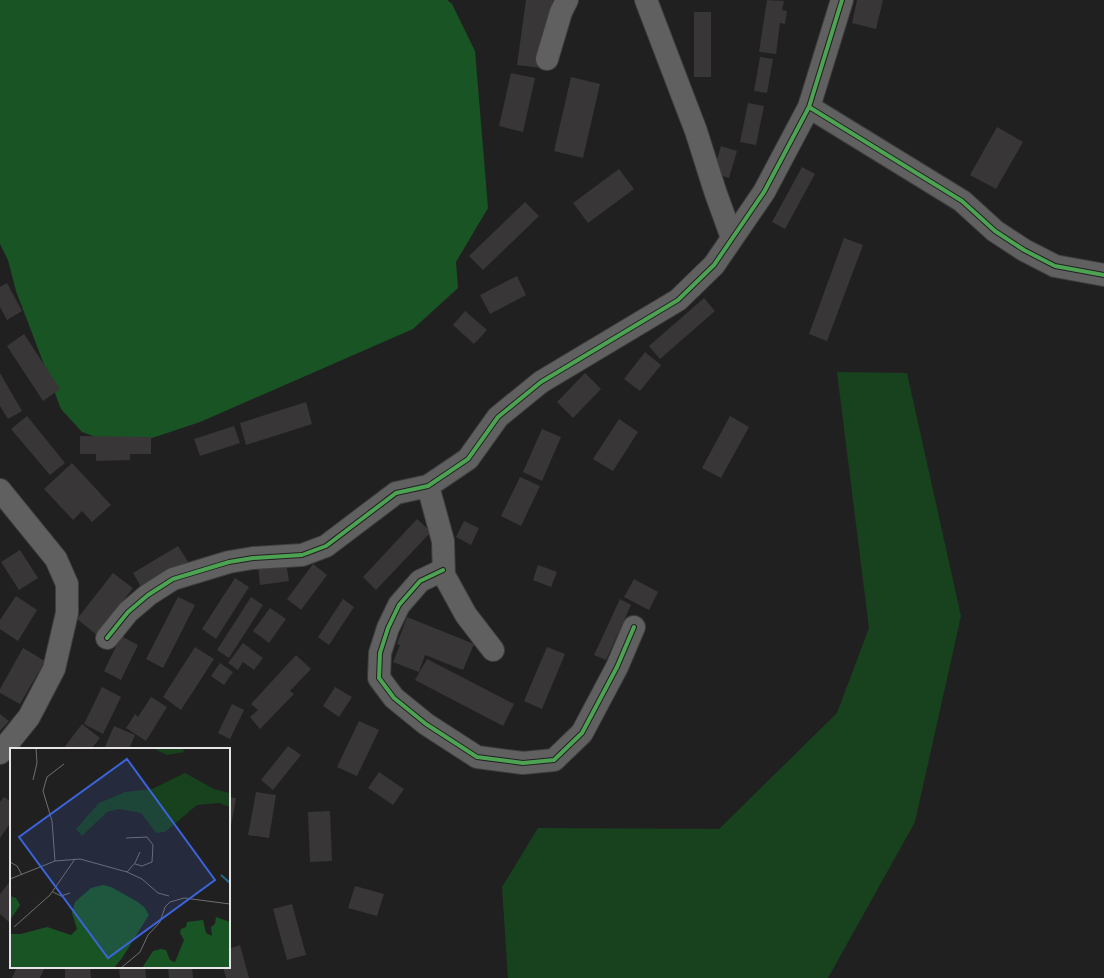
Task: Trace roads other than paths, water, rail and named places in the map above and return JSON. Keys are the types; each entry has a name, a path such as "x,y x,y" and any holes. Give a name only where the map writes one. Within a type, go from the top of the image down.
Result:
{"street":[{"path":"547,59 561,12 567,0"},
{"path":"646,0 696,131 732,238"},
{"path":"107,638 133,608 148,595 173,579 228,562 253,558 302,555 308,553 331,543 396,493 428,486 468,459 498,417 541,382 678,300 714,265 764,192 809,107 842,0"},
{"path":"809,107 962,201 995,231 1024,250 1055,266 1104,276"},
{"path":"428,486 443,541 444,575 466,615 493,650"},
{"path":"0,490 56,559 67,584 67,613 54,669 29,717 0,753"},
{"path":"443,570 420,581 399,605 388,628 380,653 379,678 394,698 426,724 478,757 523,763 554,760 582,733 617,667 634,627"}]}
